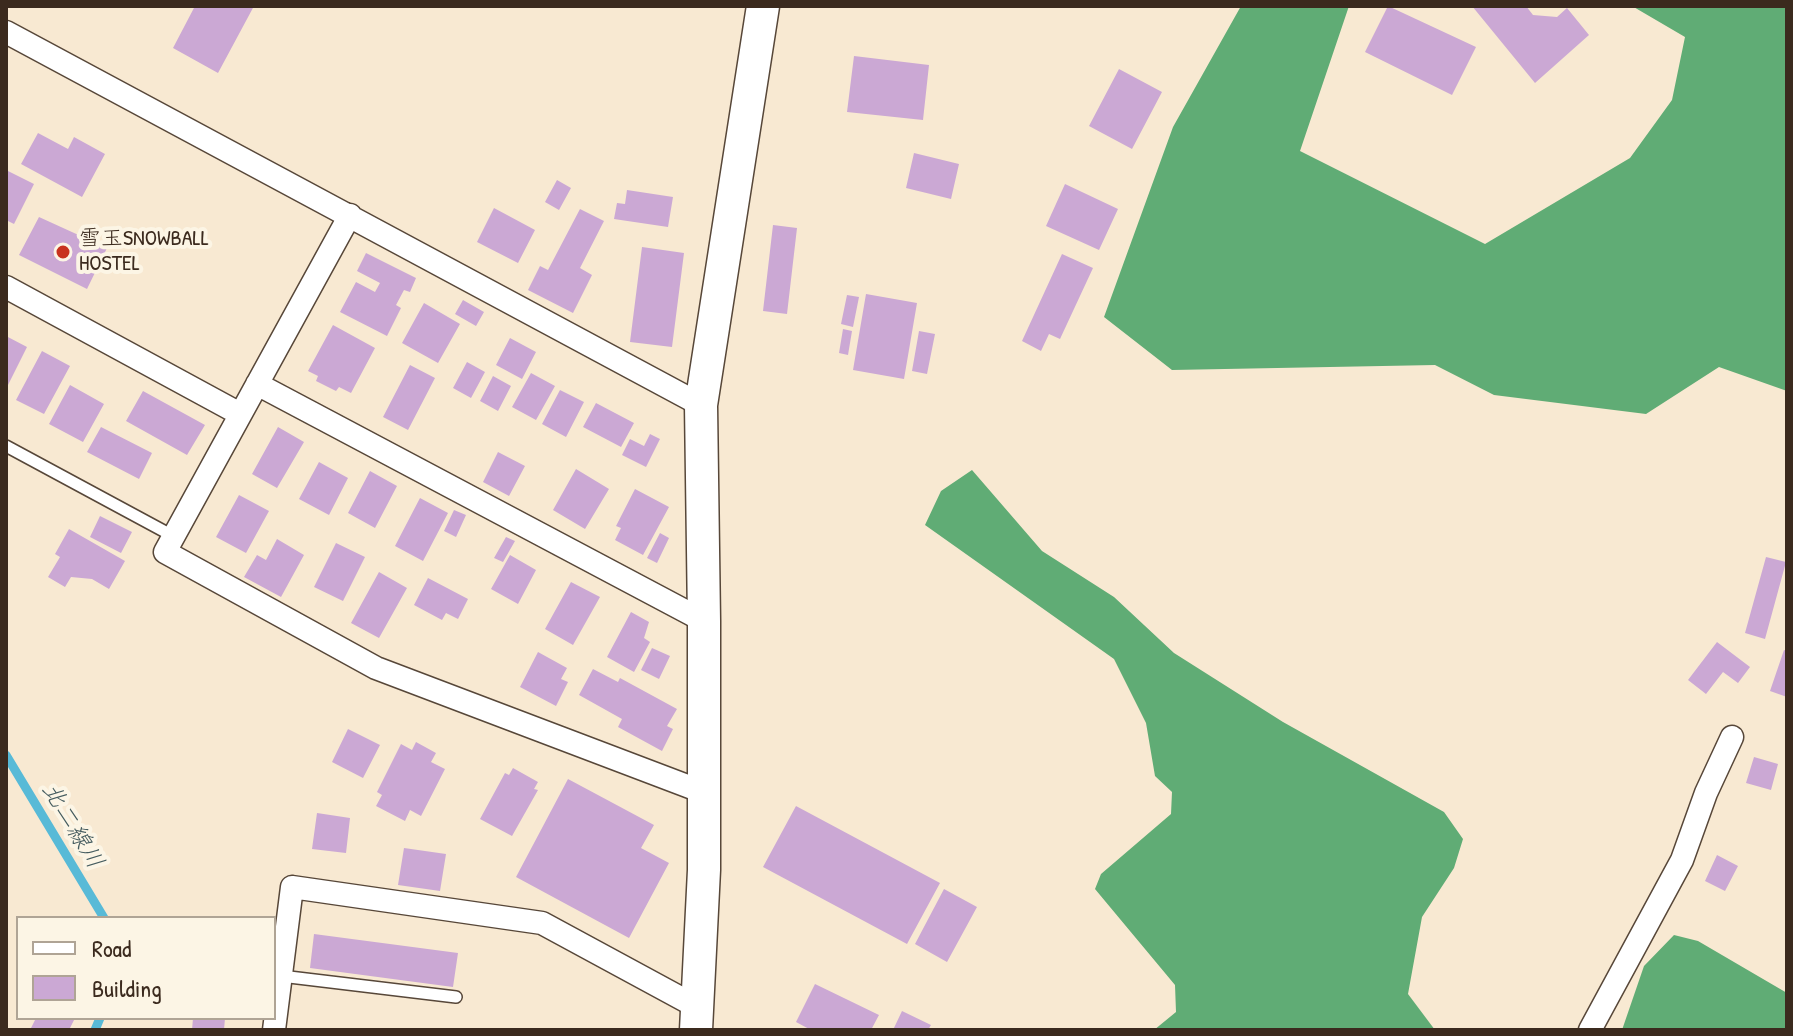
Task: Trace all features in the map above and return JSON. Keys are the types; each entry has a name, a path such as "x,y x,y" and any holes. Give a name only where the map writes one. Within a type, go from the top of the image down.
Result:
{"street":[{"path":"276,1015 292,887 542,923 697,1019 704,870 701,405 763,6"},
{"path":"6,32 701,405"},
{"path":"350,215 165,552 376,668 703,792"},
{"path":"6,287 240,414"},
{"path":"257,384 704,621"},
{"path":"1590,1030 1682,860 1706,793 1732,737"}],"lane":[{"path":"6,446 173,536"},
{"path":"281,976 456,997"}],"green space":[{"path":"1241,6 1349,6 1300,151 1485,244 1630,158 1672,100 1685,37 1632,6 1787,6 1787,391 1719,367 1646,414 1494,395 1435,365 1172,370 1104,317 1173,127"},
{"path":"972,470 1042,551 1114,597 1174,653 1283,722 1444,812 1463,839 1454,868 1422,917 1408,994 1435,1030 1154,1030 1176,1012 1175,985 1095,889 1101,874 1171,814 1172,792 1155,776 1146,723 1114,659 925,525 941,491"},
{"path":"1674,935 1698,941 1787,993 1787,1030 1622,1030 1644,966"}],"building":[{"path":"195,6 254,6 218,73 173,48"},
{"path":"1388,6 1476,47 1452,95 1365,52"},
{"path":"1472,6 1526,6 1533,15 1557,17 1567,8 1589,35 1535,83"},
{"path":"854,56 929,65 923,120 847,112"},
{"path":"1119,69 1162,92 1132,149 1089,126"},
{"path":"38,133 68,149 74,137 105,154 82,197 21,164"},
{"path":"914,153 959,164 951,199 906,188"},
{"path":"6,170 34,184 14,224 6,220"},
{"path":"557,180 571,188 559,210 545,202"},
{"path":"1065,184 1118,209 1099,250 1046,226"},
{"path":"627,190 673,197 668,227 614,219 617,203 625,204"},
{"path":"494,208 535,230 518,263 477,242"},
{"path":"580,209 604,221 580,268 592,275 573,313 528,290 540,266 548,270"},
{"name":"雪玉SNOWBALL HOSTEL","path":"39,217 107,248 87,289 19,255"},
{"path":"773,225 797,228 787,314 763,311"},
{"path":"642,247 684,253 672,347 630,342"},
{"path":"366,253 416,278 410,292 404,290 396,305 401,308 387,336 340,312 356,282 375,292 380,283 357,271"},
{"path":"1062,254 1093,268 1060,339 1049,334 1041,351 1022,341"},
{"path":"866,294 917,303 904,379 853,370"},
{"path":"847,295 859,297 853,327 841,324"},
{"path":"463,300 484,312 476,326 455,314"},
{"path":"424,303 460,324 438,363 402,343"},
{"path":"333,325 375,348 351,393 339,387 336,391 316,381 318,376 308,371"},
{"path":"843,329 852,331 848,355 839,353"},
{"path":"919,331 935,334 927,374 912,371"},
{"path":"6,336 27,347 6,389"},
{"path":"510,338 536,352 522,379 496,365"},
{"path":"42,351 70,366 44,414 16,400"},
{"path":"467,362 485,372 471,398 453,388"},
{"path":"410,365 435,378 408,430 383,417"},
{"path":"531,373 555,386 536,420 512,407"},
{"path":"493,376 511,386 498,411 480,401"},
{"path":"70,385 104,404 83,442 49,424"},
{"path":"560,390 584,402 566,437 542,424"},
{"path":"143,391 205,425 187,455 126,421"},
{"path":"596,403 634,423 621,447 583,427"},
{"path":"101,427 152,453 139,479 87,452"},
{"path":"278,427 304,442 277,488 252,474"},
{"path":"650,434 660,439 646,467 622,455 630,439 644,446"},
{"path":"498,452 525,466 509,496 483,482"},
{"path":"319,462 348,478 329,515 299,499"},
{"path":"576,469 609,489 585,529 553,510"},
{"path":"370,471 397,486 375,528 348,513"},
{"path":"635,489 669,507 643,555 615,540 621,528 616,526"},
{"path":"239,495 269,511 246,553 216,537"},
{"path":"420,498 448,513 423,561 395,546"},
{"path":"454,510 466,515 456,537 444,531"},
{"path":"100,516 132,532 121,553 90,537"},
{"path":"69,529 125,561 109,589 92,579 71,577 65,587 48,577 60,557 55,554"},
{"path":"660,533 669,538 657,563 647,558"},
{"path":"506,537 515,541 503,562 494,558"},
{"path":"277,539 304,555 281,597 244,577 257,555 266,560"},
{"path":"336,543 365,557 343,601 314,587"},
{"path":"510,555 536,570 518,604 491,589"},
{"path":"1766,557 1786,562 1765,639 1745,633"},
{"path":"379,572 407,588 379,638 351,623"},
{"path":"428,578 468,599 458,619 446,613 442,620 414,605"},
{"path":"571,582 600,597 573,645 545,629"},
{"path":"631,612 649,622 644,638 650,642 634,672 607,657"},
{"path":"1717,642 1750,667 1738,683 1723,672 1706,694 1688,680"},
{"path":"652,648 670,656 659,679 641,670"},
{"path":"1784,650 1787,651 1787,697 1770,691"},
{"path":"538,652 567,668 561,679 568,682 556,706 520,687"},
{"path":"593,669 618,682 620,678 677,709 667,726 673,729 662,751 618,727 622,719 579,695"},
{"path":"348,729 380,745 363,778 332,762"},
{"path":"416,742 436,753 431,762 445,769 421,816 410,810 405,821 376,806 382,795 377,792 401,744 412,750"},
{"path":"1754,757 1778,764 1771,790 1746,783"},
{"path":"513,768 538,782 534,789 538,790 512,836 480,819 505,773 509,775"},
{"path":"568,779 654,825 641,848 669,863 629,938 516,877"},
{"path":"796,806 940,883 907,944 763,867"},
{"path":"317,813 350,818 346,853 312,849"},
{"path":"404,848 446,854 440,891 398,885"},
{"path":"1717,855 1738,866 1725,891 1705,881"},
{"path":"944,889 977,907 947,962 915,944"},
{"path":"314,934 458,953 453,987 310,968"},
{"path":"815,984 879,1015 871,1030 811,1030 796,1022"},
{"path":"902,1011 931,1025 928,1030 893,1030"},
{"path":"35,1020 74,1020 69,1030 30,1030"},
{"path":"193,1020 225,1020 224,1030 192,1030"}],"waterway":[{"name":"北二線川","path":"6,755 103,916"},
{"name":"北二線川","path":"95,1030 99,1020"}],"place":[{"name":"雪玉SNOWBALL HOSTEL","path":"63,252"}]}
